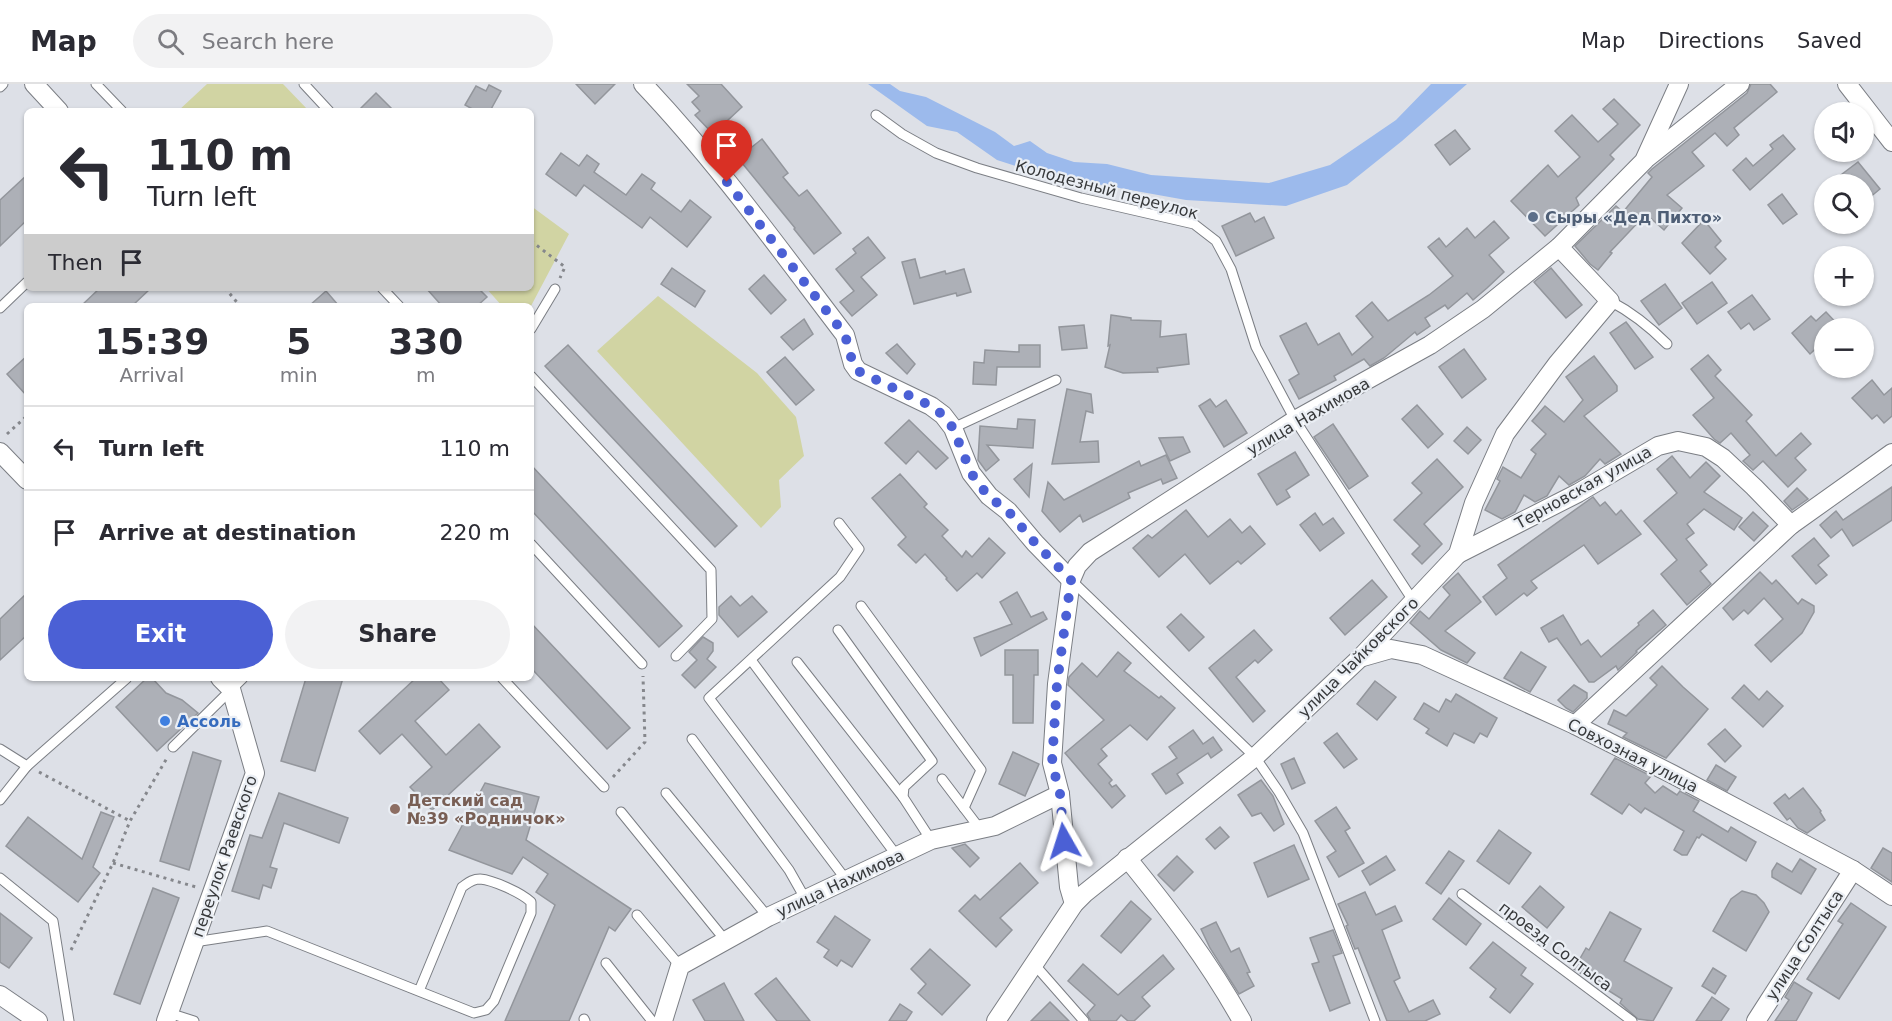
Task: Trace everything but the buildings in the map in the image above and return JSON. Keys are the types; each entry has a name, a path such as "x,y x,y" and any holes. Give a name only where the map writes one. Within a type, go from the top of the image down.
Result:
{"street":[{"path":"34,84 56,108"},
{"path":"643,84 727,182 845,335 853,364 858,371 931,406 943,415 953,428 971,473 988,496 1008,511 1071,580"},
{"name":"улица Нахимова","path":"1074,904 1069,887 1060,794 1052,763 1057,684 1071,580 1077,566 1090,552 1295,420 1430,345 1483,309 1559,247 1644,161 1679,84"},
{"path":"1644,161 1740,84"},
{"path":"1847,84 1892,142"},
{"path":"1559,247 1610,301"},
{"name":"улица Чайковского","path":"996,1021 1074,904 1084,893 1256,757 1361,657 1458,554 1474,503 1505,434 1557,364 1610,301"},
{"name":"Терновская улица","path":"1458,554 1578,493 1658,446 1678,441 1706,447 1723,458 1791,525"},
{"path":"1575,725 1791,525 1892,453"},
{"path":"3,460 24,478"},
{"name":"Совхозная улица","path":"1361,657 1391,649 1422,655 1575,725 1852,870 1892,896"},
{"name":"переулок Раевского","path":"168,1017 255,773 231,682"},
{"name":"улица Нахимова","path":"680,966 768,917 931,840 995,826 1060,794"},
{"path":"1126,858 1197,947 1242,1021"},
{"name":"улица Солтыса","path":"1756,1021 1852,870"},
{"path":"663,1021 680,966"},
{"path":"0,995 38,1021"}],"lane":[{"path":"96,84 119,108"},
{"path":"304,84 326,108"},
{"name":"Колодезный переулок","path":"876,116 936,153 977,168 1081,198 1194,224 1216,241 1231,269 1256,347 1295,420 1414,602"},
{"path":"0,308 24,285"},
{"path":"534,324 555,289"},
{"path":"385,291 396,303"},
{"path":"1610,301 1632,312 1648,324 1667,344"},
{"path":"534,379 711,570 712,619 676,656"},
{"path":"953,428 1056,380"},
{"path":"839,524 859,549 840,577 709,698 847,881"},
{"path":"534,547 642,664"},
{"path":"1071,580 1256,757 1303,833 1375,1021"},
{"path":"861,606 981,770 964,808"},
{"path":"838,630 932,761 904,787 903,797"},
{"path":"751,660 897,856"},
{"path":"797,662 903,797 931,840"},
{"path":"0,800 27,766 124,681"},
{"path":"505,681 604,788"},
{"path":"173,747 231,682"},
{"path":"692,740 789,870 806,900"},
{"path":"0,749 27,766"},
{"path":"942,779 980,829"},
{"path":"666,793 768,917"},
{"path":"621,812 725,940"},
{"path":"0,878 53,921 69,1021"},
{"path":"194,942 267,931 474,1013 486,1010 495,1001 531,913 531,902 524,895 482,879 472,880 462,886 419,991"},
{"name":"проезд Солтыса","path":"1462,894 1632,1021"},
{"path":"637,915 680,966"},
{"path":"606,963 652,1021"},
{"path":"1034,964 1084,1021"},
{"path":"168,1017 194,1021"}],"path":[{"path":"534,243 565,267 555,289"},
{"path":"228,291 238,303"},
{"path":"7,434 24,419"},
{"path":"604,788 645,741 642,664"},
{"path":"61,971 113,863 130,821 173,747"},
{"path":"27,766 130,821"},
{"path":"113,863 201,888"}],"green space":[{"path":"207,84 283,84 306,108 181,108"},
{"path":"534,208 569,234 533,303 499,303 489,291 534,291"},
{"path":"658,296 757,373 796,417 804,456 779,480 781,507 761,528 597,351"}],"water":[{"path":"868,84 890,84 900,91 926,97 995,132 1014,146 1030,141 1047,153 1074,162 1107,164 1151,175 1269,183 1330,165 1396,120 1431,84 1467,84 1347,185 1286,206 1186,200 1041,174 997,160 957,132 927,126"}],"place":[{"name":"Сыры «Дед Пихто»","path":"1533,217"},
{"name":"Ассоль","path":"165,721"},
{"name":"Детский сад №39 «Родничок»","path":"395,809"}],"route":[{"path":"727,182 845,335 853,364 858,371 931,406 943,415 953,428 971,473 988,496 1008,511 1071,580 1057,684 1052,763 1060,794 1064,841"}]}
